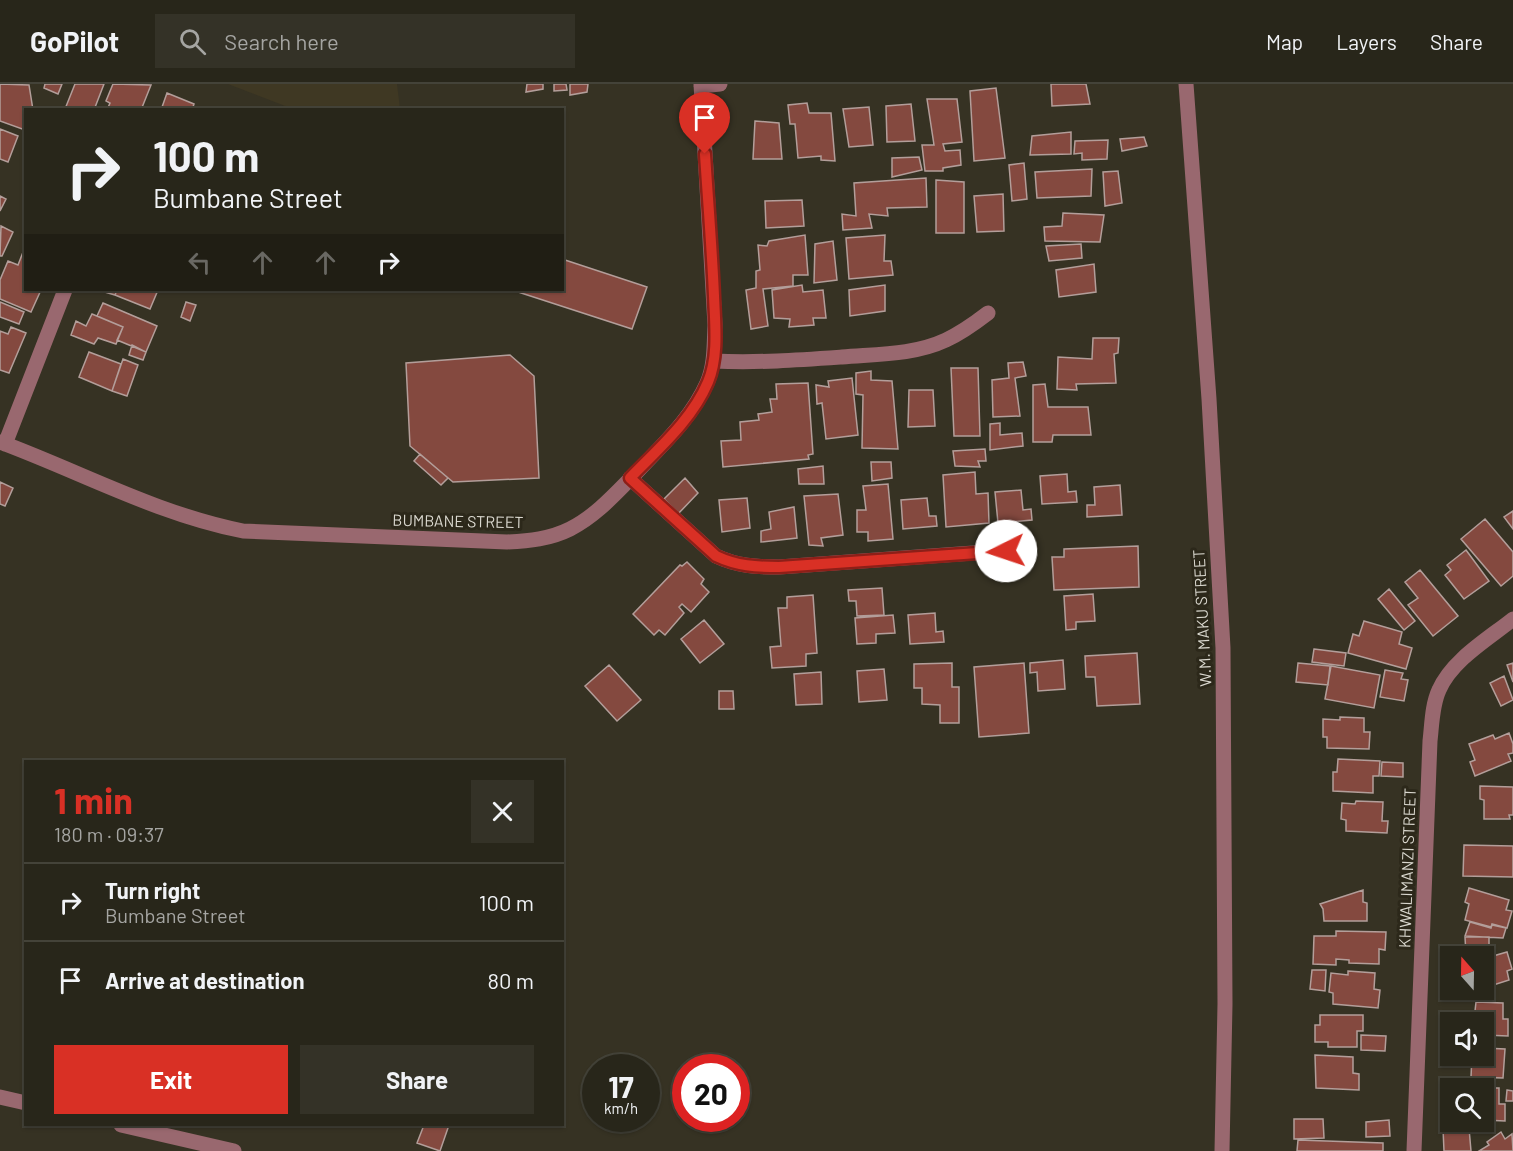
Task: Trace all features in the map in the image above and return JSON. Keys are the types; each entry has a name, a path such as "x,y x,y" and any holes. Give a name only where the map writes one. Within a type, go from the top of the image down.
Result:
{"street":[{"path":"701,85 720,84"},
{"name":"W.M. MAKU STREET","path":"1186,84 1208,388 1223,648 1225,1004 1222,1151"},
{"name":"BUMBANE STREET","path":"3,443 168,512 231,528 281,533 507,542 533,541 569,530 591,516 674,434 696,405 708,382 714,361 712,268 701,85"},
{"path":"3,443 65,291"},
{"path":"714,361 769,362 898,353 923,348 945,340 970,327 988,313"},
{"path":"630,478 716,556 748,567 779,567 1029,549"},
{"name":"KHWALIMANZI STREET","path":"1414,1151 1433,713 1439,690 1452,670 1513,619"},
{"path":"0,1097 24,1103"},
{"path":"125,1126 180,1145 234,1151"}],"shaded area":[{"path":"228,84 397,84 400,108 290,108"}],"building":[{"path":"0,84 29,85 33,108 24,108 24,130 0,121"},
{"path":"45,84 62,84 58,94 44,88"},
{"path":"75,84 104,84 95,108 65,108"},
{"path":"113,84 151,85 142,108 108,108 110,103 106,101"},
{"path":"527,84 543,84 543,89 526,92"},
{"path":"554,84 566,84 567,90 554,91"},
{"path":"570,84 588,84 587,92 570,95"},
{"path":"1051,84 1086,84 1090,104 1052,106"},
{"path":"996,88 1005,158 974,161 970,91"},
{"path":"167,93 194,104 193,108 162,108"},
{"path":"927,99 957,99 962,142 943,144 945,151 960,150 961,165 943,168 943,171 925,171 922,145 934,145"},
{"path":"807,103 809,113 831,113 835,161 821,160 821,156 798,158 795,124 790,124 788,105"},
{"path":"911,104 915,141 887,142 886,106"},
{"path":"869,107 873,145 849,147 843,109"},
{"path":"755,121 779,123 782,159 753,159"},
{"path":"0,129 18,136 8,162 0,159"},
{"path":"1071,132 1071,154 1030,155 1032,136"},
{"path":"1144,137 1147,146 1122,151 1120,139"},
{"path":"1108,140 1107,159 1082,160 1082,153 1074,154 1075,141"},
{"path":"919,157 922,170 892,177 892,158"},
{"path":"1024,163 1027,199 1012,201 1009,165"},
{"path":"1092,169 1091,196 1037,198 1035,172"},
{"path":"1118,171 1122,203 1105,206 1103,172"},
{"path":"926,178 927,207 887,208 888,216 869,214 872,228 843,230 842,214 856,216 854,183"},
{"path":"936,180 964,182 964,233 936,233"},
{"path":"1003,194 1004,231 977,232 974,196"},
{"path":"0,196 6,199 0,211"},
{"path":"802,200 804,226 766,228 765,201"},
{"path":"1063,213 1104,215 1100,242 1045,241 1044,227 1062,226"},
{"path":"1,226 13,232 0,256"},
{"path":"805,235 808,275 793,275 793,286 763,289 768,326 751,329 746,290 756,288 756,271 760,270 758,245 767,246 769,241"},
{"path":"885,235 884,261 891,261 893,275 849,279 846,238"},
{"path":"833,241 837,280 814,283 815,244"},
{"path":"1081,244 1082,258 1049,261 1046,246"},
{"path":"24,250 24,291 41,291 31,312 0,299 0,280 8,261 18,265"},
{"path":"564,260 647,287 632,329 515,291 564,291"},
{"path":"1094,264 1096,292 1059,297 1056,270"},
{"path":"802,285 803,292 823,290 826,318 813,318 814,325 789,327 790,319 774,318 772,290"},
{"path":"885,285 885,311 850,316 849,290"},
{"path":"101,291 117,291 115,295"},
{"path":"117,291 158,291 150,309 115,295"},
{"path":"0,302 24,312 19,324 0,317"},
{"path":"186,302 196,305 190,321 181,317"},
{"path":"103,303 157,326 146,352 117,340 123,327 97,316"},
{"path":"92,314 123,327 116,344 98,338 94,344 71,335 76,321 86,326"},
{"path":"11,327 26,333 9,373 0,370 0,331 8,334"},
{"path":"1093,338 1119,338 1118,353 1114,354 1116,383 1076,384 1077,390 1057,389 1058,357 1092,359"},
{"path":"132,345 146,352 143,360 129,355"},
{"path":"89,352 121,364 112,391 79,377"},
{"path":"510,355 534,376 539,478 453,482 410,446 406,363"},
{"path":"123,359 138,365 127,396 112,391"},
{"path":"1023,362 1026,376 1015,378 1020,416 993,417 992,380 1009,378 1008,363"},
{"path":"951,368 978,368 980,436 954,436"},
{"path":"871,371 871,380 892,381 898,449 862,448 863,395 856,394 856,373"},
{"path":"852,378 858,435 826,439 822,403 817,404 816,385 829,387 828,381"},
{"path":"808,383 813,454 808,455 809,459 723,467 721,441 741,440 740,422 759,420 758,414 772,412 770,399 777,399 776,384"},
{"path":"1045,384 1048,407 1088,407 1091,435 1053,435 1052,442 1033,442 1033,385"},
{"path":"909,390 933,390 935,426 908,427"},
{"path":"1000,423 1000,435 1022,433 1023,446 990,450 990,424"},
{"path":"985,449 986,461 978,461 980,467 955,466 953,451"},
{"path":"420,454 448,478 441,485 414,461"},
{"path":"871,462 891,462 892,478 872,481"},
{"path":"823,466 824,484 799,484 798,469"},
{"path":"975,472 976,494 988,493 989,523 946,527 943,475"},
{"path":"1067,474 1068,492 1076,491 1077,502 1042,504 1040,476"},
{"path":"685,478 698,493 678,514 664,499"},
{"path":"0,482 13,488 5,506 0,504"},
{"path":"888,484 893,539 868,541 868,532 857,532 857,510 866,510 863,486"},
{"path":"1120,485 1122,515 1087,517 1087,505 1095,505 1094,487"},
{"path":"1021,490 1023,510 1031,509 1032,520 998,523 995,492"},
{"path":"838,494 843,535 821,538 823,546 809,545 804,496"},
{"path":"747,498 750,528 722,532 719,500"},
{"path":"927,498 929,516 936,516 937,526 903,529 901,500"},
{"path":"794,507 797,538 761,542 761,531 771,529 769,512"},
{"path":"1513,511 1513,529 1504,517"},
{"path":"1485,519 1513,552 1513,576 1501,586 1461,539"},
{"path":"1138,546 1139,587 1054,590 1052,557 1064,557 1064,549"},
{"path":"1466,550 1489,581 1464,599 1445,575 1451,570 1447,565"},
{"path":"687,562 704,579 701,584 709,592 691,612 682,604 679,607 684,613 665,635 659,630 654,635 633,614 680,565"},
{"path":"1420,570 1458,616 1433,636 1408,605 1418,598 1405,582"},
{"path":"882,588 884,615 857,616 856,601 849,601 848,590"},
{"path":"1389,589 1415,621 1404,630 1378,599"},
{"path":"1093,594 1095,621 1076,622 1076,629 1066,630 1064,596"},
{"path":"813,595 817,653 806,654 806,666 772,668 770,647 781,646 778,608 787,608 787,597"},
{"path":"935,613 936,632 943,631 944,642 910,644 908,615"},
{"path":"893,615 895,633 876,634 876,643 857,644 855,618"},
{"path":"704,620 724,644 700,663 681,639"},
{"path":"1364,621 1402,632 1399,644 1412,648 1406,669 1348,653 1353,634 1359,636"},
{"path":"1314,649 1346,653 1344,666 1312,662"},
{"path":"1137,653 1140,704 1097,706 1095,677 1086,677 1085,656"},
{"path":"1063,660 1065,689 1038,691 1037,672 1030,673 1030,663"},
{"path":"952,663 952,687 959,687 959,723 940,723 940,705 922,704 922,688 914,688 914,664"},
{"path":"1024,663 1029,733 979,737 974,667"},
{"path":"1298,663 1330,666 1328,685 1296,682"},
{"path":"1513,663 1513,682 1507,665"},
{"path":"609,665 641,700 617,721 585,686"},
{"path":"1331,666 1380,675 1374,708 1325,699"},
{"path":"884,669 887,700 859,702 857,671"},
{"path":"1385,670 1403,673 1401,679 1408,680 1404,701 1380,697"},
{"path":"821,672 822,704 796,705 794,674"},
{"path":"1504,676 1513,700 1501,706 1490,683"},
{"path":"719,691 733,691 734,709 719,709"},
{"path":"1340,717 1364,718 1364,732 1370,732 1369,749 1327,748 1327,737 1323,737 1323,719 1340,720"},
{"path":"1509,733 1513,744 1513,753 1508,754 1511,761 1475,776 1470,762 1475,760 1469,744 1493,735 1495,739"},
{"path":"1338,759 1380,761 1379,776 1373,776 1373,793 1333,791 1333,772 1337,772"},
{"path":"1382,762 1403,763 1403,777 1381,776"},
{"path":"1480,786 1513,787 1513,815 1509,815 1510,819 1484,819 1484,800 1480,799"},
{"path":"1356,801 1383,802 1382,821 1388,821 1387,833 1346,831 1346,820 1341,819 1342,803 1355,804"},
{"path":"1464,845 1513,846 1513,877 1463,876"},
{"path":"1469,888 1509,900 1506,910 1512,911 1507,928 1492,924 1491,927 1465,920 1469,904 1465,902"},
{"path":"1363,890 1363,902 1367,903 1367,921 1324,921 1320,904"},
{"path":"1470,922 1491,928 1492,925 1506,928 1503,938 1465,936"},
{"path":"1336,931 1386,932 1385,950 1379,949 1379,964 1349,963 1349,960 1336,959 1336,965 1313,964 1314,936 1336,936"},
{"path":"1465,937 1489,937 1489,946 1466,946"},
{"path":"1507,952 1512,969 1507,971 1509,980 1494,985 1494,956"},
{"path":"1312,970 1326,970 1325,991 1310,989"},
{"path":"1348,971 1375,973 1374,989 1380,990 1378,1008 1333,1004 1333,993 1329,992 1331,973 1348,975"},
{"path":"1476,1002 1503,1003 1503,1019 1508,1019 1508,1036 1494,1035 1494,1012 1470,1012 1475,1011"},
{"path":"1320,1015 1363,1015 1363,1031 1357,1031 1357,1047 1328,1047 1328,1042 1315,1042 1315,1025 1320,1025"},
{"path":"1361,1035 1386,1036 1385,1051 1361,1050"},
{"path":"1494,1048 1505,1049 1503,1078 1471,1077 1472,1066 1494,1066"},
{"path":"1315,1055 1353,1057 1353,1073 1359,1074 1359,1090 1316,1088"},
{"path":"1494,1088 1499,1088 1499,1104 1505,1104 1505,1121 1494,1120"},
{"path":"1507,1090 1513,1091 1513,1101 1506,1101"},
{"path":"1294,1119 1323,1119 1324,1138 1294,1139"},
{"path":"1389,1120 1390,1136 1366,1137 1366,1122"},
{"path":"424,1126 449,1126 440,1151 417,1143"},
{"path":"1443,1132 1469,1132 1471,1151 1444,1151"},
{"path":"1501,1132 1505,1139 1512,1134 1513,1151 1479,1151 1489,1145 1487,1142"},
{"path":"1298,1140 1383,1143 1383,1151 1297,1151"}],"route":[{"path":"705,154 715,325 714,361 708,382 696,405 674,434 630,478 716,556 748,567 779,567 1006,551"}]}
